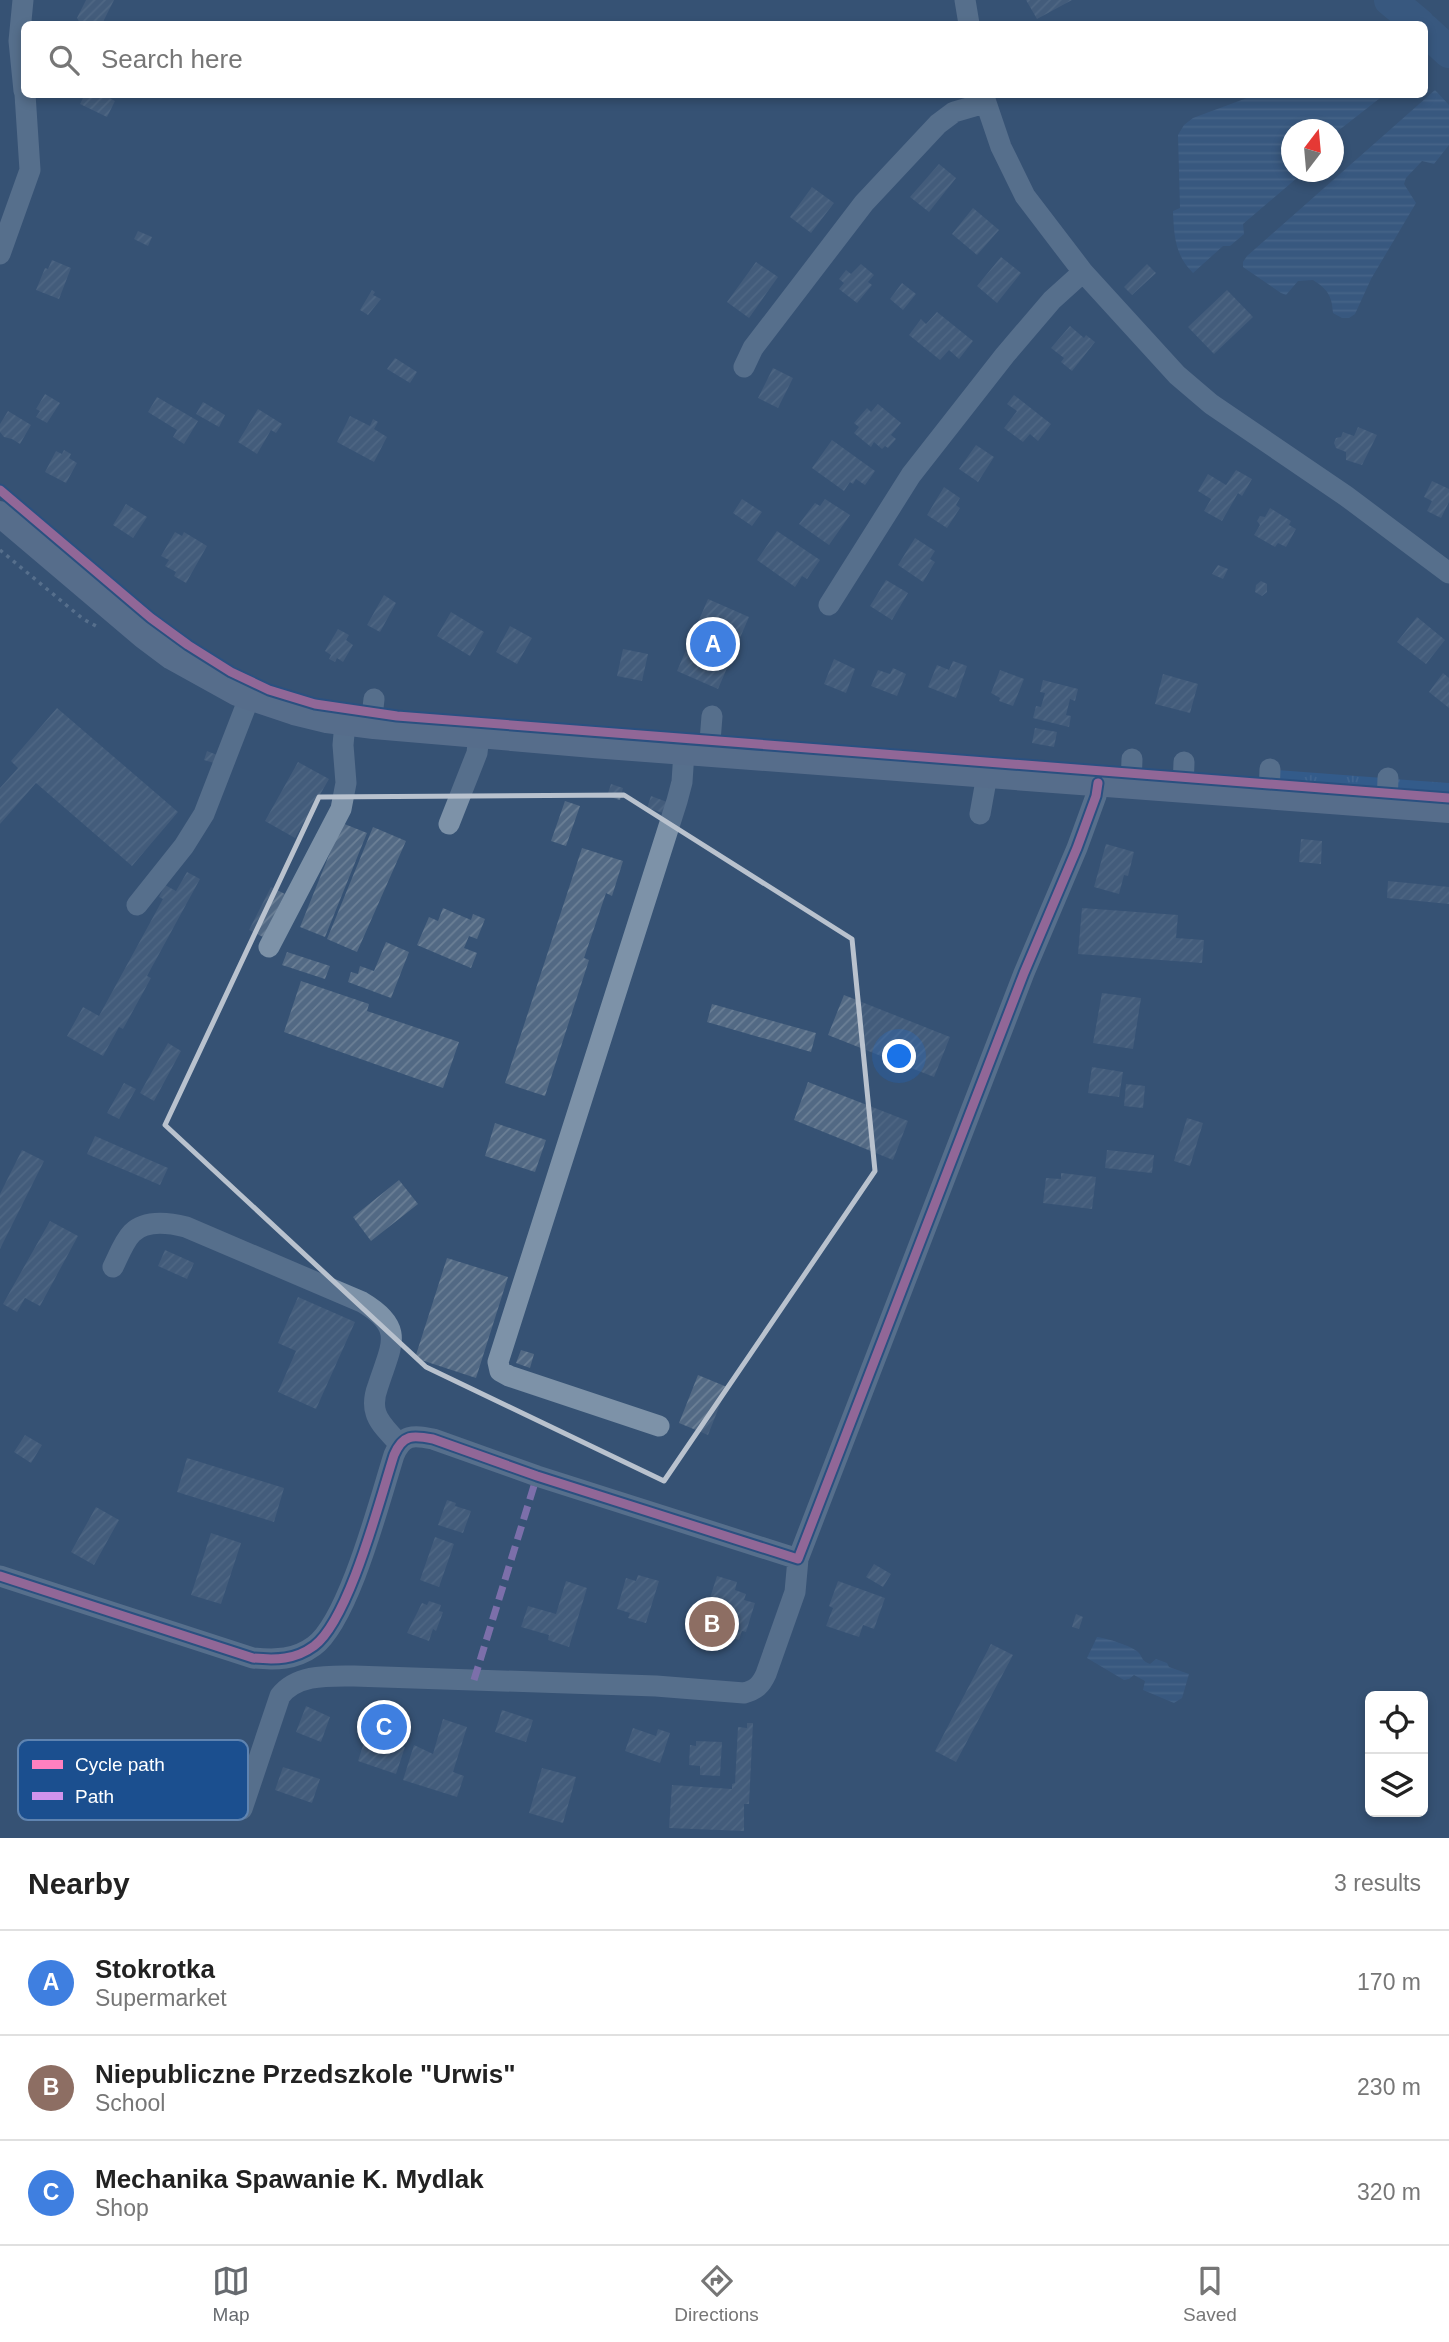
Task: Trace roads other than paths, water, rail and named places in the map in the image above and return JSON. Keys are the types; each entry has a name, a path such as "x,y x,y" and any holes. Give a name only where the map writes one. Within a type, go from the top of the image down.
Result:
{"main road":[{"path":"0,514 162,650 211,680 249,698 294,712 358,724 479,735 1449,810"}],"street":[{"path":"21,58 19,41 23,0"},
{"path":"965,0 968,21"},
{"path":"0,254 30,170 25,98"},
{"path":"744,367 753,348 864,203 938,124 954,112 984,99 1009,168 1025,196 1083,272 1192,390 1346,496 1449,573"},
{"path":"829,605 911,475 1044,309 1083,272"},
{"path":"137,905 184,846 204,814 249,698"},
{"path":"269,947 341,810 346,783 343,745 374,699"},
{"path":"659,1426 509,1376 500,1371 498,1362 682,782 712,716"},
{"path":"449,824 475,759 479,735"},
{"path":"1131,786 1132,759"},
{"path":"1183,790 1184,762"},
{"path":"1269,797 1270,769"},
{"path":"980,814 987,775"},
{"path":"1387,806 1388,778"},
{"path":"248,1791 280,1696 288,1686 307,1678 329,1676 656,1686 744,1693 761,1685 795,1592 798,1559 1019,986 1077,848 1098,783"},
{"path":"113,1268 133,1233 149,1225 168,1222 187,1227 362,1302 377,1311 388,1322 392,1335 374,1402 376,1414 399,1444"},
{"path":"0,1576 242,1655 276,1660 291,1658 316,1644 328,1632 341,1610 369,1537 399,1444 407,1438 417,1436 798,1559"}],"waterway":[{"path":"1390,0 1415,21"},
{"path":"1428,33 1449,52"}],"place":[{"name":"Stokrotka","path":"713,644"},
{"name":"Niepubliczne Przedszkole \"Urwis\"","path":"712,1624"},
{"name":"Mechanika Spawanie K. Mydlak","path":"384,1727"}]}
